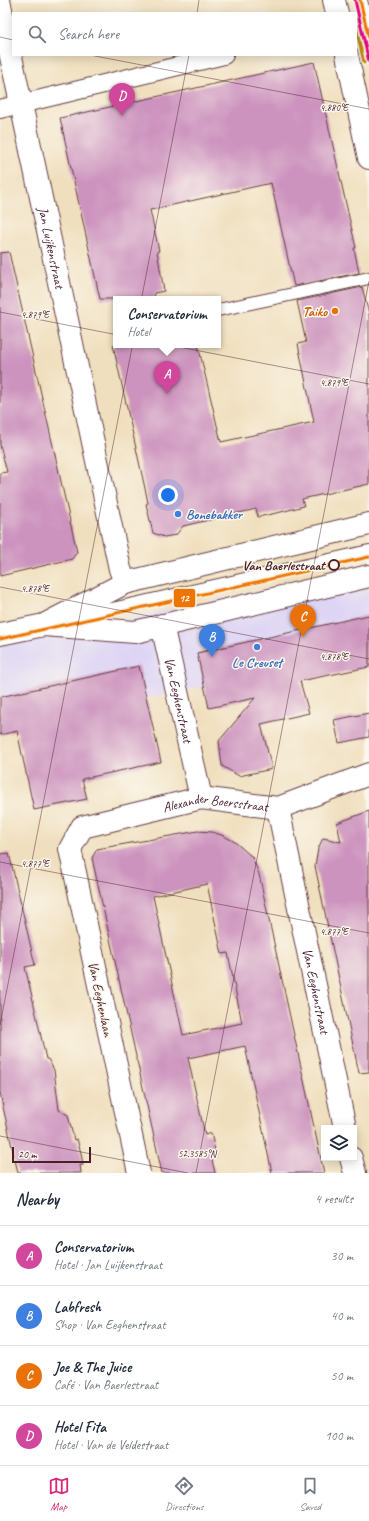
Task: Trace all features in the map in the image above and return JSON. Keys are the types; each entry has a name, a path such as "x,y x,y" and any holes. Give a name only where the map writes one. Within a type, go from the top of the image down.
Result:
{"street":[{"path":"334,0 337,12"},
{"name":"Jan Luijkenstraat","path":"0,6 124,583"},
{"path":"0,110 220,56"},
{"path":"346,56 369,158"},
{"path":"44,625 124,583 369,524"},
{"path":"0,634 44,625 135,632 369,576"},
{"name":"Van Eeghenstraat","path":"162,625 201,798"},
{"name":"Alexander Boersstraat","path":"82,827 201,798 278,808 369,774"},
{"name":"Van Eeghenstraat","path":"278,808 344,1125"},
{"name":"Van Eeghenlaan","path":"82,827 70,849 138,1173"},
{"path":"353,1161 355,1173"}],"lane":[{"path":"361,0 369,35"},
{"path":"221,309 369,278"},
{"path":"44,625 369,551"}],"shaded area":[{"path":"369,568 369,651 0,730 0,645"}],"building":[{"path":"314,62 356,248 354,248 359,273 294,286 271,183 150,210 159,251 157,251 164,291 154,293 154,296 113,296 113,299 100,299 60,118"},
{"path":"9,252 77,552 72,559 0,576 0,473 7,472 0,445 0,253"},
{"path":"362,287 369,314 369,484 302,499 304,506 281,512 258,517 256,509 183,526 176,535 164,537 153,533 146,504 148,503 146,493 114,348 199,348 221,442 314,422 298,344 306,342 297,301"},
{"path":"369,615 369,667 300,681 309,713 261,724 272,769 239,776 222,766 219,741 255,698 209,708 197,653"},
{"path":"139,666 161,762 82,779 87,799 34,810 17,731 0,735 0,697"},
{"path":"369,713 369,737 339,743 334,720"},
{"path":"369,811 369,1072 359,1073 315,866 318,849 323,838 341,842 337,823"},
{"path":"198,831 212,832 224,836 235,842 252,857 259,874 324,1173 272,1173 245,1046 188,1058 205,1135 211,1133 216,1155 211,1156 215,1173 162,1173 92,858 97,849","holes":["207,884 222,954 228,953 242,1023 183,1035 153,896"]},
{"path":"9,853 35,965 25,967 46,1059 48,1059 54,1070 59,1110 68,1115 74,1140 77,1139 81,1153 83,1165 80,1165 81,1173 18,1173 3,1107 0,1092 0,854"}],"transit line":[{"path":"355,0 369,62"},
{"path":"360,0 369,39"},
{"path":"357,32 364,63"},
{"name":"12","path":"0,639 369,557"}],"place":[{"name":"Hotel Fita","path":"122,116"},
{"name":"Taiko","path":"335,311"},
{"name":"Conservatorium","path":"167,394"},
{"name":"Bonebakker","path":"178,514"},
{"name":"Van Baerlestraat","path":"334,565"},
{"name":"Joe & The Juice","path":"303,637"},
{"name":"Le Creuset","path":"257,647"},
{"name":"Labfresh","path":"212,657"}]}
